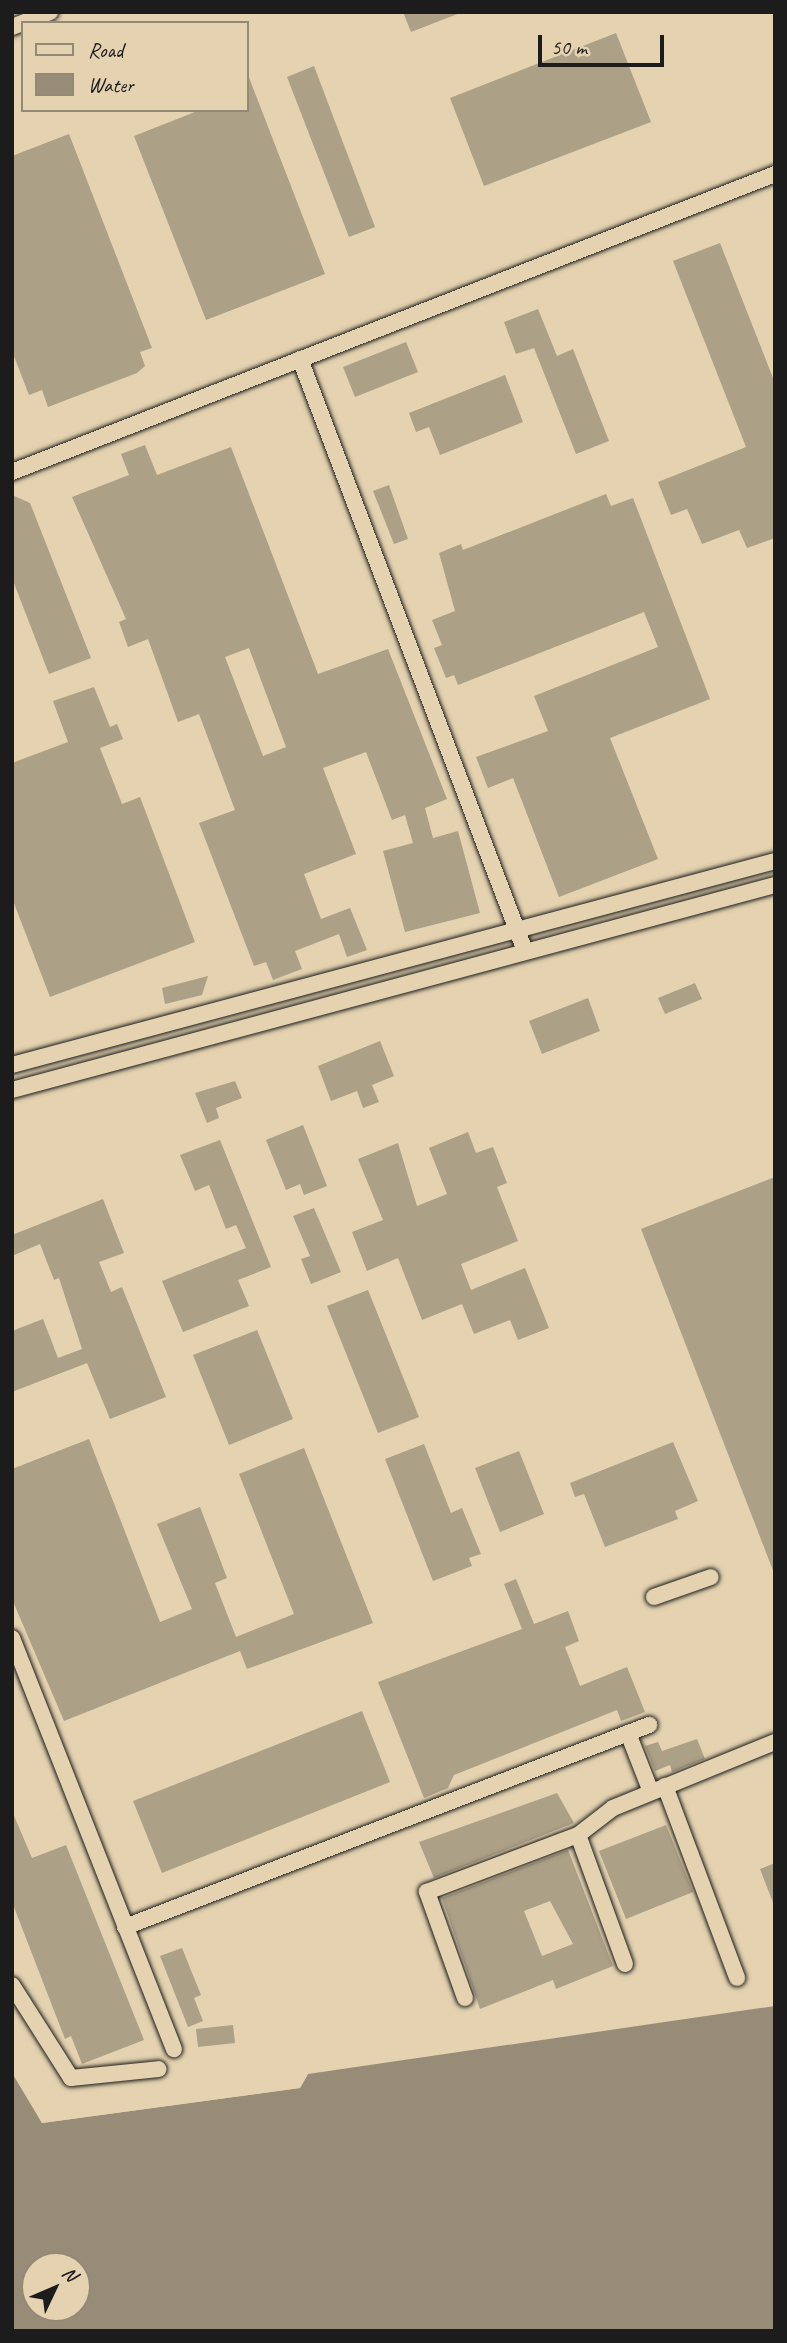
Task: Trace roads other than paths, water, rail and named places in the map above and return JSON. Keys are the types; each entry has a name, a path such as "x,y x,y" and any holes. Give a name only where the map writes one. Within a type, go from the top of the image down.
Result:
{"street":[{"path":"27,21 50,12"},
{"path":"12,472 775,174"},
{"path":"300,359 525,951"},
{"path":"12,1065 517,927 775,861"},
{"path":"12,1090 775,885"},
{"path":"654,1597 711,1577"},
{"path":"12,1638 174,2049"},
{"path":"125,1927 649,1725"},
{"path":"628,1733 658,1789 737,1978"},
{"path":"465,1998 427,1892 578,1835 613,1808 775,1742"},
{"path":"578,1835 625,1964"},
{"path":"12,1985 71,2078 159,2069"}],"water":[{"path":"775,2006 775,2331 12,2331 12,2073 42,2123 300,2088 308,2074"}]}
